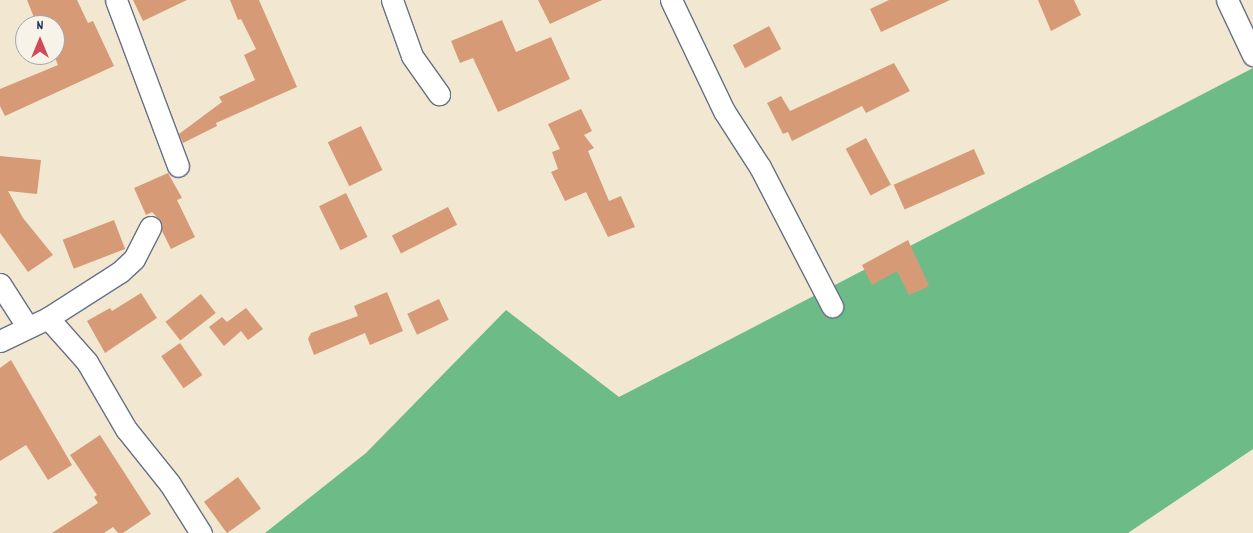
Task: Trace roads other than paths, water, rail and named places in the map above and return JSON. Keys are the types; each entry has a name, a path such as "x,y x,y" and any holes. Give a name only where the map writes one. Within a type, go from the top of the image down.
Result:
{"street":[{"path":"116,0 178,166"},
{"path":"392,0 412,56 439,94"},
{"path":"671,0 724,111 760,167 832,306"},
{"path":"1228,0 1253,55"},
{"path":"0,341 27,326 48,318 120,272 134,259 150,226"},
{"path":"0,284 27,326"},
{"path":"48,318 87,362 126,428 170,484 201,533"}]}
